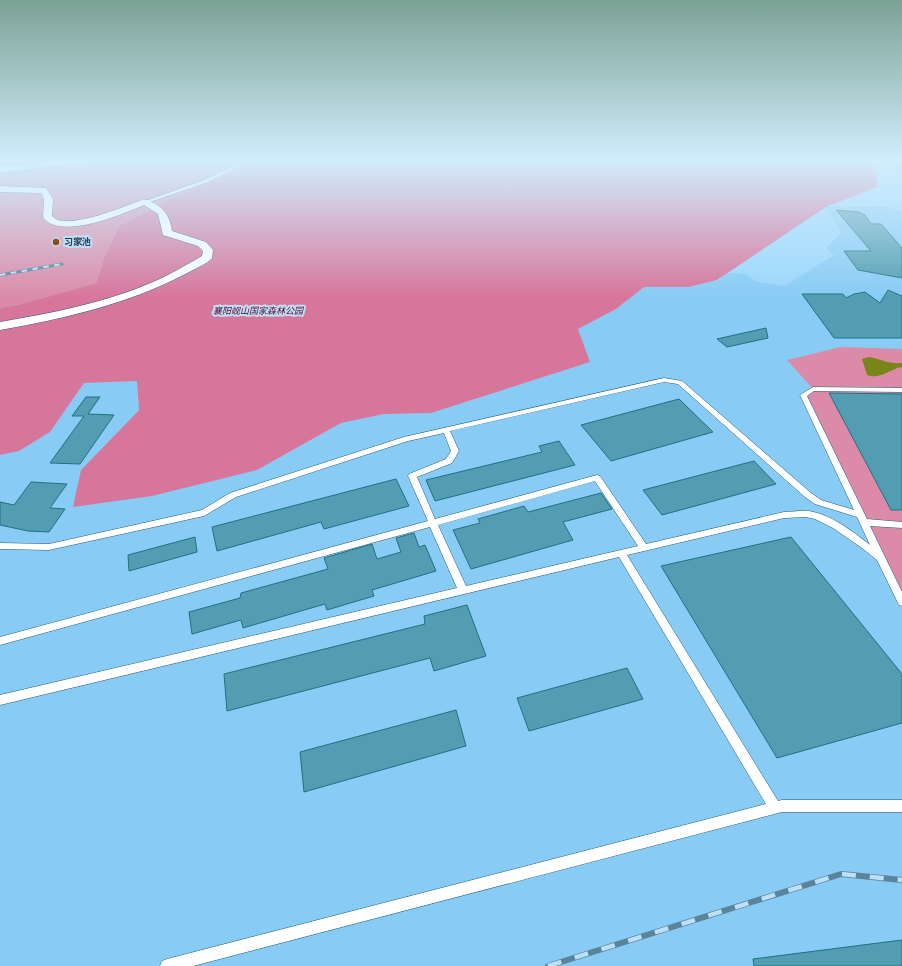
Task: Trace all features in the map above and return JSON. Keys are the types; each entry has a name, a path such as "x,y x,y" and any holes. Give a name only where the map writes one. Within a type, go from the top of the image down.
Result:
{"street":[{"path":"49,207 46,215 48,219 56,224 74,224 129,207"},
{"path":"0,326 60,315 134,293 170,278 207,258 208,250 202,244 167,233 165,216 155,207"}],"lane":[{"path":"0,546 49,547 204,513 233,495 407,439 664,380 680,382 808,495 818,502 863,521 902,525"},
{"path":"902,390 813,389 803,395 902,602"},
{"path":"446,430 455,451 449,461 412,476 463,591"},
{"path":"0,641 597,478 644,548"},
{"path":"815,516 818,502"},
{"path":"0,700 784,515 810,514 815,516 852,537 880,557"},
{"path":"852,537 861,534 863,521"},
{"path":"621,553 775,808"},
{"path":"167,966 782,806 902,806"}],"shaded area":[{"path":"0,207 155,207 119,226 104,258 98,283 18,305 0,308"},
{"path":"826,207 886,207 902,211 902,966 0,966 0,455 19,451 50,432 84,383 137,381 139,409 81,470 257,470 341,423 384,414 431,413 590,362 578,329 616,309 648,284 689,287 719,280 727,273 746,274 757,282 784,286 834,255 826,248 841,233"},
{"path":"841,347 902,349 902,602 803,395 813,389 787,360"},
{"path":"869,357 888,362 902,363 902,367 877,376 867,375 862,359"}],"green space":[{"name":"襄阳岘山国家森林公园","path":"155,207 826,207 717,280 689,287 644,287 616,309 578,329 590,362 431,413 384,414 341,423 257,470 152,496 73,507 81,470 139,410 137,381 84,383 50,432 19,451 0,455 0,308 18,305 97,283 104,258 119,226"}],"building":[{"path":"836,210 859,212 865,215 871,224 881,224 902,248 902,278 858,270 844,251 871,251"},
{"path":"888,290 902,296 902,338 834,338 802,294 843,294 846,298 854,294 865,292 880,303"},
{"path":"766,328 768,338 727,347 717,339"},
{"path":"829,393 902,394 902,510 891,510"},
{"path":"86,397 100,397 88,414 114,415 80,464 50,463 84,416 72,416"},
{"path":"679,399 713,432 611,461 581,425"},
{"path":"559,441 575,465 435,501 426,480 542,452 539,446"},
{"path":"754,461 776,484 662,515 643,490"},
{"path":"396,479 409,506 324,529 321,522 217,551 212,527"},
{"path":"31,482 67,484 50,508 65,509 49,532 28,531 0,525 0,502 14,505"},
{"path":"601,493 612,509 563,522 573,540 471,569 453,530 480,523 478,519 524,506 528,512"},
{"path":"414,533 419,547 425,545 436,571 372,590 374,596 327,610 325,604 243,628 241,620 192,634 189,612 240,598 241,593 328,569 324,558 372,544 377,559 401,552 396,538"},
{"path":"195,537 197,552 129,571 128,555"},
{"path":"791,537 902,674 902,723 777,758 661,566"},
{"path":"467,605 486,656 434,671 430,658 227,711 224,674 425,624 424,616"},
{"path":"627,668 643,699 529,731 517,698"},
{"path":"456,710 466,746 304,792 300,752"},
{"path":"902,940 902,966 754,966 753,959"}],"railway":[{"path":"0,275 62,264"},
{"path":"548,966 841,874 902,880"}],"place":[{"name":"习家池","path":"56,242"}]}
